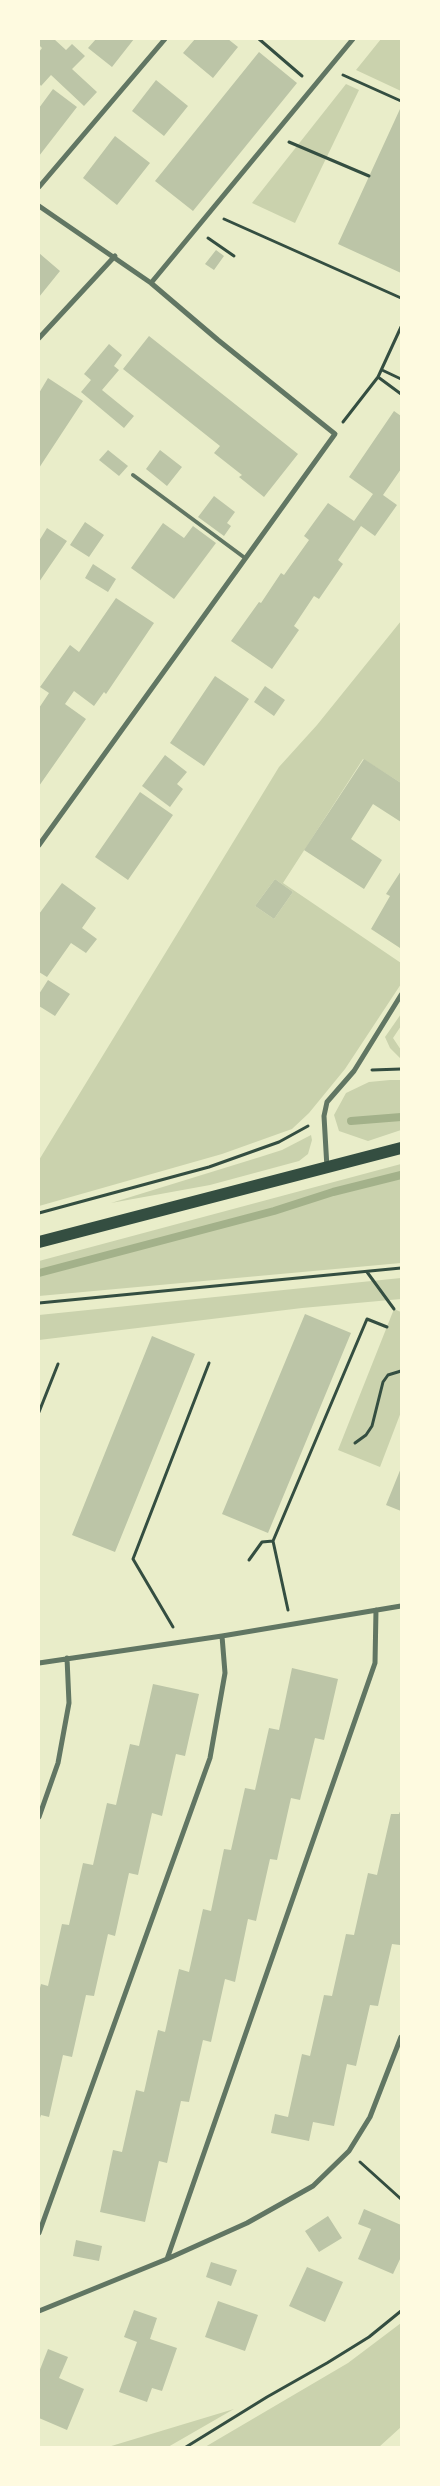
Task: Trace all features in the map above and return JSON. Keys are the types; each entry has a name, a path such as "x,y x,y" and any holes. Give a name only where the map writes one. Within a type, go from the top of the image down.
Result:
{"main road":[{"path":"39,1242 401,1148"}],"street":[{"path":"39,187 165,39"},
{"path":"151,282 353,39"},
{"path":"39,206 151,282 218,340 335,434 39,845"},
{"path":"39,338 115,256"},
{"path":"327,1168 324,1116 327,1102 354,1071 401,995"},
{"path":"39,1663 292,1625 401,1606"},
{"path":"167,2259 376,1663 376,1610"},
{"path":"39,2233 210,1758 225,1673 222,1636"},
{"path":"39,1816 58,1763 69,1703 67,1658"},
{"path":"39,2311 247,2224 313,2186 349,2151 370,2116 401,2037"}],"lane":[{"path":"133,475 244,558"}],"path":[{"path":"259,39 314,87"},
{"path":"362,83 401,101"},
{"path":"274,135 369,176"},
{"path":"210,213 401,298"},
{"path":"196,230 234,256"},
{"path":"335,434 378,377 401,328"},
{"path":"382,370 401,379"},
{"path":"378,377 401,394"},
{"path":"354,1071 401,1069"},
{"path":"39,1213 209,1167 242,1156 279,1142 324,1116"},
{"path":"39,1303 401,1268"},
{"path":"366,1272 394,1309"},
{"path":"292,1625 273,1541 367,1319 387,1327"},
{"path":"181,1641 133,1559 209,1363"},
{"path":"39,1412 58,1364"},
{"path":"355,1443 366,1435 372,1426 383,1382 388,1376 401,1371"},
{"path":"249,1560 262,1542 273,1541"},
{"path":"349,2151 401,2199"},
{"path":"186,2447 266,2397 327,2364 369,2337 401,2311"}],"green space":[{"path":"381,39 401,39 401,91 356,70"},
{"path":"346,84 359,90 295,223 252,203"},
{"path":"401,621 401,783 363,759 283,883 401,963 401,984 345,1069 309,1113 292,1129 222,1154 39,1206 39,1160 279,767 317,725","holes":["275,879 293,892 274,919 255,906"]},
{"path":"401,1014 401,1026 393,1038 401,1050 401,1059 390,1048 385,1037"},
{"path":"401,1080 401,1130 368,1141 339,1131 334,1115 346,1093 369,1082"},
{"path":"311,1135 312,1140 308,1154 299,1161 210,1185 111,1203 282,1150"},
{"path":"401,1164 401,1263 39,1296 39,1261"},
{"path":"401,1278 401,1299 302,1308 39,1340 39,1315"},
{"path":"394,1309 401,1312 401,1412 380,1467 338,1450"},
{"path":"401,2323 401,2427 379,2447 205,2447 348,2363"},
{"path":"234,2409 168,2447 108,2447"}],"building":[{"path":"39,39 54,39 66,50 72,44 85,56 72,69 97,92 84,106 51,75 41,86 39,83 39,52 42,48 39,45"},
{"path":"96,39 134,39 112,67 88,48"},
{"path":"195,39 228,39 238,47 213,78 183,53"},
{"path":"259,52 297,83 193,211 155,181"},
{"path":"156,80 188,106 164,136 132,111"},
{"path":"53,89 77,107 39,156 39,108"},
{"path":"401,110 401,273 338,244"},
{"path":"115,136 150,163 117,205 83,178"},
{"path":"216,250 224,256 214,270 205,264"},
{"path":"39,253 60,271 39,297"},
{"path":"149,336 298,454 264,497 239,477 242,475 214,453 220,446 123,369"},
{"path":"109,344 122,355 114,366 119,370 102,390 134,416 124,428 81,392 91,380 84,374"},
{"path":"48,378 83,401 39,468 39,393"},
{"path":"394,411 401,416 401,469 383,495 397,505 375,536 361,526 338,560 343,564 319,599 314,596 294,626 299,630 272,669 231,641 259,602 261,603 281,573 284,575 309,540 304,536 328,503 354,521 373,494 349,477"},
{"path":"108,450 128,466 119,476 99,460"},
{"path":"160,450 182,467 167,486 146,469"},
{"path":"214,496 235,512 227,523 231,526 224,536 198,517"},
{"path":"85,522 104,535 89,557 70,545"},
{"path":"163,523 184,538 193,526 216,543 174,599 131,568"},
{"path":"47,528 67,541 39,582 39,541"},
{"path":"93,564 116,579 108,592 85,578"},
{"path":"116,598 154,623 106,694 104,692 94,706 74,691 65,704 86,719 39,786 39,708 49,693 40,687 70,645 79,652"},
{"path":"215,676 249,699 204,766 170,743"},
{"path":"265,686 285,700 274,716 254,702"},
{"path":"165,755 187,772 177,784 183,789 170,807 142,786"},
{"path":"364,759 401,783 401,822 373,804 351,839 382,860 364,889 304,850"},
{"path":"140,792 173,815 128,880 95,857"},
{"path":"401,871 400,948 371,929 390,896 386,894"},
{"path":"275,879 293,892 274,919 255,906"},
{"path":"62,883 96,908 82,928 97,939 86,953 71,943 47,977 39,972 39,914"},
{"path":"48,980 70,994 55,1016 39,1006 39,994"},
{"path":"305,1314 351,1333 268,1533 222,1514"},
{"path":"152,1336 195,1354 115,1552 72,1535"},
{"path":"401,1468 401,1511 386,1505"},
{"path":"292,1668 338,1679 324,1740 315,1738 300,1800 291,1798 277,1860 270,1859 256,1921 248,1919 235,1982 225,1979 211,2042 203,2040 189,2102 181,2101 167,2163 159,2161 145,2222 100,2212 113,2150 122,2152 136,2090 144,2092 158,2030 165,2032 179,1969 189,1972 203,1909 211,1911 224,1849 231,1850 245,1788 255,1790 269,1728 279,1730"},
{"path":"153,1684 199,1694 185,1756 176,1754 162,1816 152,1813 138,1875 129,1873 115,1936 108,1934 94,1996 86,1995 72,2057 63,2055 49,2117 41,2115 39,2121 39,1992 41,1984 48,1986 62,1924 69,1925 83,1863 93,1865 107,1803 116,1805 130,1744 139,1746"},
{"path":"401,1809 400,1945 392,1944 378,2006 370,2005 356,2066 347,2064 334,2126 313,2122 309,2141 271,2133 275,2114 288,2117 302,2054 310,2056 324,1995 332,1996 346,1934 354,1935 368,1873 377,1875 391,1814 399,1814"},
{"path":"364,2209 401,2225 401,2257 393,2274 358,2259 371,2229 358,2224"},
{"path":"328,2216 342,2238 319,2252 305,2231"},
{"path":"76,2240 102,2246 99,2261 73,2256"},
{"path":"211,2262 237,2270 231,2286 206,2277"},
{"path":"307,2267 343,2282 325,2322 289,2306"},
{"path":"218,2301 258,2315 245,2351 205,2337"},
{"path":"134,2310 157,2318 150,2339 177,2348 162,2391 152,2388 147,2402 119,2392 137,2342 124,2337"},
{"path":"48,2349 68,2357 59,2378 84,2389 67,2430 39,2418 39,2372"}],"waterway":[{"path":"351,1121 401,1117"},
{"path":"39,1273 274,1211 333,1192 401,1175"}]}
